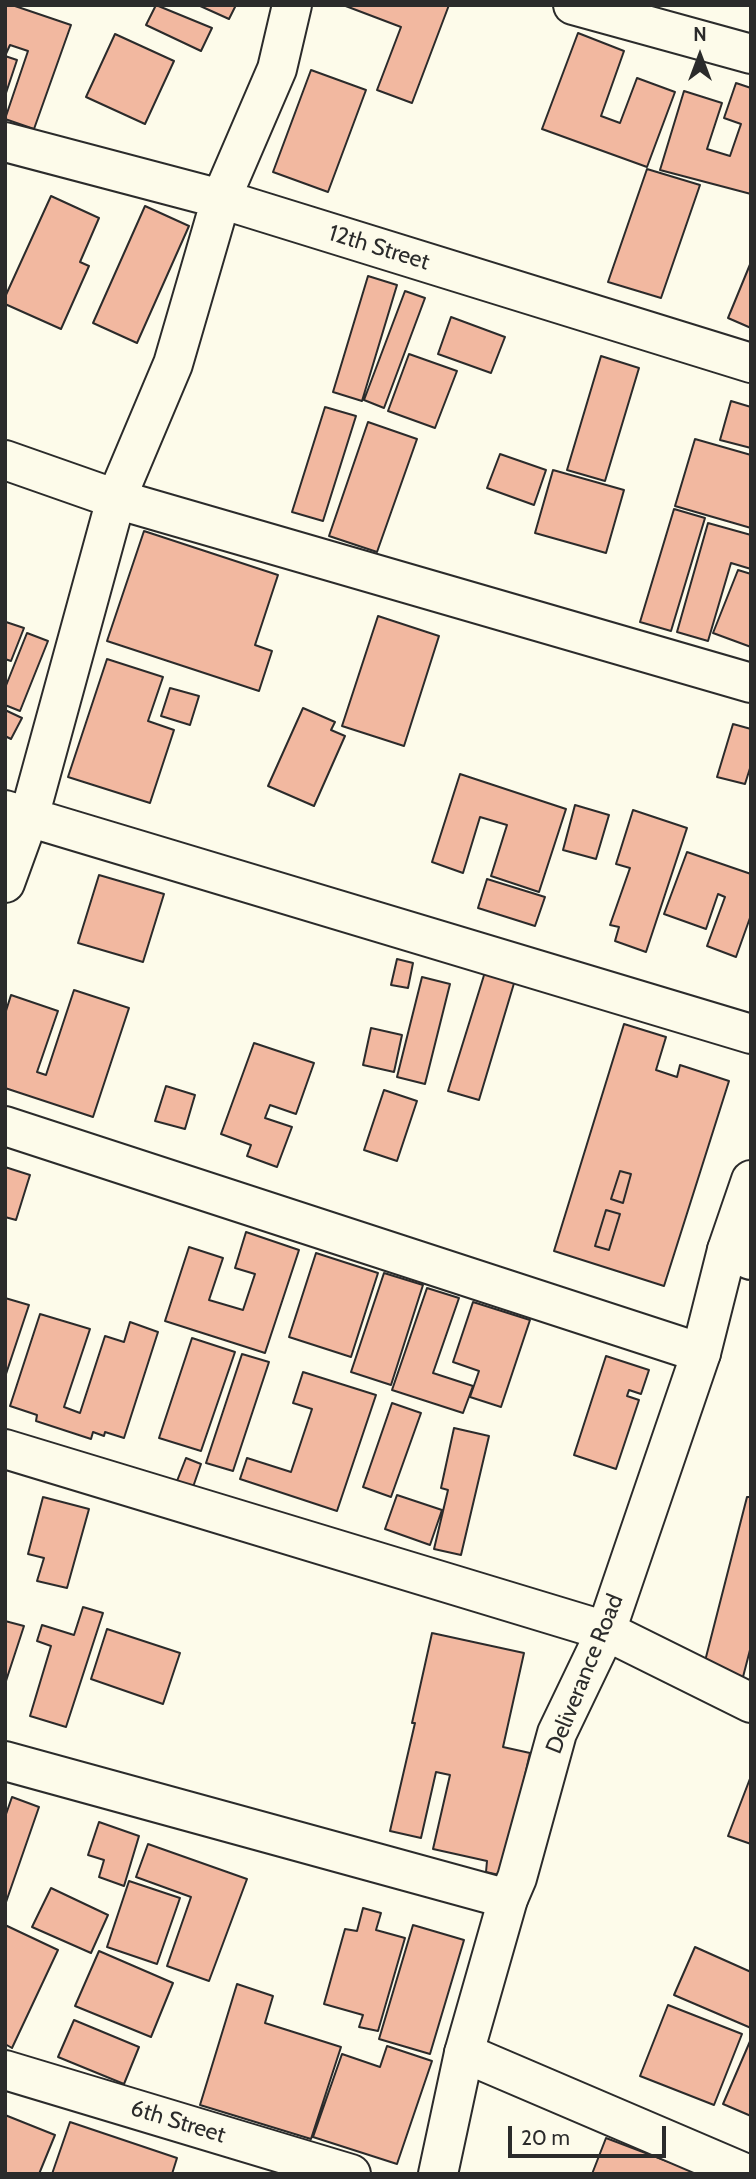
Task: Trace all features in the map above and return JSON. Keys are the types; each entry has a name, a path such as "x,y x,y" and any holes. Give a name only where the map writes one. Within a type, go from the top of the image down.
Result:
{"street":[{"path":"5,883 17,814 116,499 173,364 220,199 277,69 292,5"},
{"path":"573,5 751,54"},
{"name":"12th Street","path":"5,142 220,199 751,363"},
{"path":"5,460 116,499 751,683"},
{"path":"17,814 751,1034"},
{"path":"5,1126 701,1353"},
{"name":"Deliverance Road","path":"438,2174 464,2053 557,1733 606,1631 701,1353 739,1255 751,1180"},
{"path":"5,1449 606,1631 751,1703"},
{"path":"5,1761 508,1899"},
{"path":"464,2053 747,2174"},
{"name":"6th Street","path":"5,2070 351,2174"}],"building":[{"path":"5,5 71,25 34,129 5,119 28,51 10,45 5,56"},
{"path":"156,5 212,28 201,51 146,25"},
{"path":"198,5 236,5 229,19"},
{"path":"343,5 449,5 412,103 377,90 401,27"},
{"path":"578,33 624,51 601,116 620,123 637,78 675,92 647,167 542,129"},
{"path":"115,34 174,61 145,124 86,97"},
{"path":"5,56 17,60 5,96"},
{"path":"311,70 366,90 328,192 273,172"},
{"path":"736,83 751,88 751,194 660,170 684,91 722,103 707,149 730,156 741,124 724,118"},
{"path":"647,169 700,185 661,298 608,282"},
{"path":"51,196 99,218 80,262 89,266 61,329 5,304 5,297"},
{"path":"145,206 189,226 137,343 93,323"},
{"path":"751,262 751,328 728,318"},
{"path":"368,276 397,285 362,401 333,392"},
{"path":"405,291 425,298 384,408 364,400"},
{"path":"451,317 505,337 491,373 438,354"},
{"path":"409,354 457,371 435,428 388,411"},
{"path":"601,356 639,368 605,481 567,470"},
{"path":"731,401 751,407 751,448 720,440"},
{"path":"325,407 356,416 323,521 292,512"},
{"path":"368,422 417,439 377,552 329,536"},
{"path":"695,439 751,455 751,528 675,506"},
{"path":"500,454 546,470 534,505 487,488"},
{"path":"553,470 624,490 606,553 535,533"},
{"path":"674,509 705,518 671,631 640,622"},
{"path":"708,523 751,535 751,569 731,563 708,641 677,632"},
{"path":"144,531 278,575 255,645 272,651 259,691 107,641"},
{"path":"738,570 751,574 751,647 713,633"},
{"path":"378,616 439,636 404,746 342,726"},
{"path":"6,622 24,628 11,661 5,659"},
{"path":"27,633 48,641 20,711 5,705 5,688"},
{"path":"107,659 163,677 148,721 174,730 150,803 68,777"},
{"path":"170,688 199,696 190,725 161,716"},
{"path":"303,708 335,722 331,730 345,736 314,806 268,786"},
{"path":"5,710 22,718 11,739 5,736"},
{"path":"733,724 751,729 751,765 745,784 717,777"},
{"path":"460,774 566,809 539,892 491,876 507,825 480,817 463,873 432,862"},
{"path":"575,805 609,815 596,859 563,850"},
{"path":"633,810 687,828 646,952 615,941 619,927 610,925 630,868 616,864"},
{"path":"687,852 751,874 751,915 736,957 707,946 725,897 718,894 706,929 664,914"},
{"path":"99,875 164,894 143,962 78,943"},
{"path":"487,879 545,897 535,926 478,908"},
{"path":"397,959 413,963 408,988 391,985"},
{"path":"485,972 515,980 479,1100 448,1091"},
{"path":"422,977 450,984 425,1084 397,1077"},
{"path":"74,990 129,1008 93,1117 5,1088 5,1014 11,995 58,1011 37,1072 46,1075"},
{"path":"624,1024 666,1037 656,1070 677,1077 680,1065 729,1081 664,1286 554,1251","holes":["620,1171 631,1174 623,1203 611,1199","606,1210 620,1214 609,1250 595,1246"]},
{"path":"371,1028 402,1035 394,1072 363,1065"},
{"path":"254,1043 314,1063 296,1114 270,1105 265,1118 292,1127 277,1167 247,1156 251,1145 221,1134"},
{"path":"166,1086 195,1095 185,1129 155,1121"},
{"path":"384,1090 417,1101 397,1161 364,1150"},
{"path":"5,1167 30,1175 16,1220 5,1217"},
{"path":"620,1171 631,1174 623,1203 611,1199"},
{"path":"606,1210 620,1214 609,1250 595,1246"},
{"path":"246,1232 299,1250 265,1353 165,1321 189,1247 223,1258 209,1300 243,1310 255,1274 235,1268"},
{"path":"316,1253 378,1273 351,1357 289,1337"},
{"path":"384,1273 423,1285 391,1385 351,1372"},
{"path":"427,1288 459,1298 433,1373 473,1386 463,1413 392,1390"},
{"path":"5,1298 29,1305 5,1377"},
{"path":"473,1302 530,1320 501,1407 470,1397 479,1371 453,1362"},
{"path":"40,1314 90,1329 64,1407 80,1413 105,1336 124,1342 130,1322 158,1332 124,1438 105,1432 104,1436 93,1432 91,1439 36,1421 37,1415 10,1406"},
{"path":"192,1338 235,1352 201,1451 159,1438"},
{"path":"242,1354 269,1362 233,1471 206,1463"},
{"path":"606,1356 649,1370 641,1394 629,1390 627,1396 639,1400 616,1469 574,1455"},
{"path":"303,1372 376,1395 337,1511 240,1479 247,1458 291,1472 312,1409 293,1403"},
{"path":"392,1403 421,1413 391,1497 363,1487"},
{"path":"454,1428 489,1436 461,1555 434,1549 448,1490 441,1488"},
{"path":"186,1458 201,1464 193,1487 177,1481"},
{"path":"397,1495 442,1510 430,1545 385,1529"},
{"path":"43,1497 89,1509 67,1588 37,1581 44,1558 28,1554"},
{"path":"747,1497 751,1497 751,1646 743,1677 704,1665"},
{"path":"83,1607 103,1613 66,1727 30,1716 51,1646 37,1641 42,1625 74,1635"},
{"path":"5,1621 24,1626 5,1684"},
{"path":"107,1629 180,1653 163,1704 91,1679"},
{"path":"432,1633 524,1653 503,1747 530,1753 514,1824 508,1877 486,1872 487,1861 433,1849 450,1775 436,1772 421,1838 390,1831"},
{"path":"751,1776 751,1844 728,1836"},
{"path":"12,1797 39,1807 5,1905 5,1817"},
{"path":"99,1822 139,1836 124,1886 99,1877 104,1860 88,1855"},
{"path":"148,1844 247,1879 209,1981 167,1966 191,1897 136,1877"},
{"path":"129,1881 180,1898 157,1964 107,1947"},
{"path":"51,1888 108,1915 91,1953 32,1927"},
{"path":"363,1908 381,1913 376,1930 405,1938 378,2031 359,2027 363,2015 324,2004 345,1929 357,1931"},
{"path":"5,1925 58,1950 12,2048 5,2044"},
{"path":"413,1925 464,1940 430,2054 379,2039"},
{"path":"695,1947 751,1972 751,2028 674,1995"},
{"path":"99,1951 173,1983 151,2037 75,2006"},
{"path":"237,1984 273,1996 265,2023 341,2047 311,2139 200,2105"},
{"path":"668,2005 742,2034 714,2105 640,2076"},
{"path":"74,2020 139,2047 124,2084 58,2057"},
{"path":"751,2039 751,2116 723,2104"},
{"path":"387,2046 432,2061 397,2164 313,2137 342,2054 380,2067"},
{"path":"5,2115 55,2135 39,2174 5,2174"},
{"path":"70,2122 177,2158 172,2174 52,2174"},
{"path":"606,2138 701,2174 592,2174"}]}
